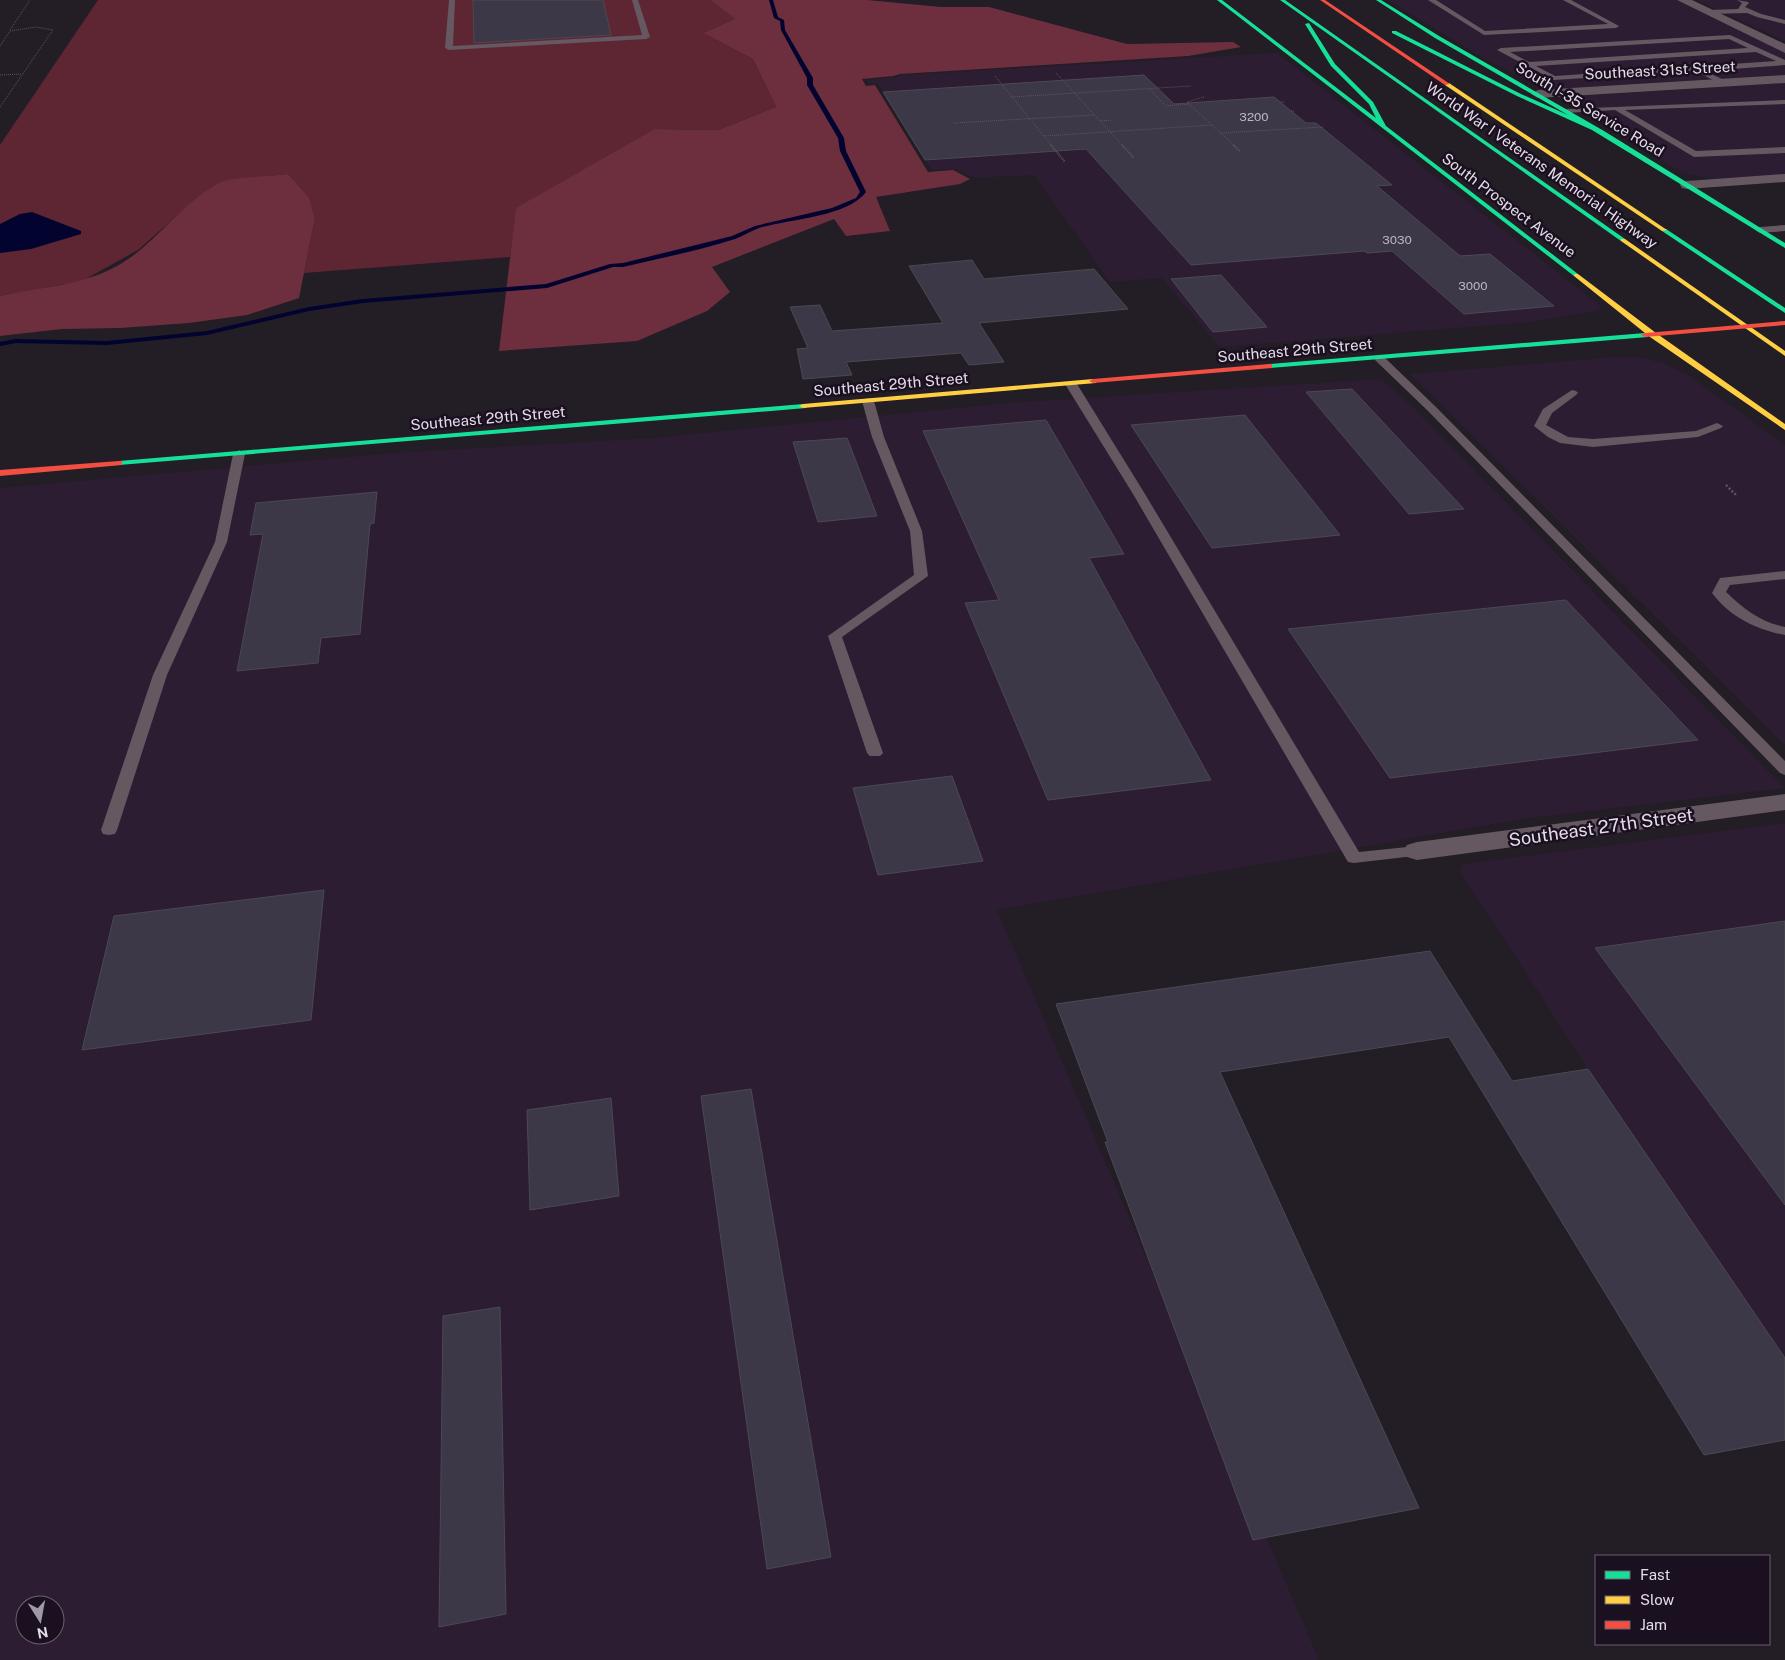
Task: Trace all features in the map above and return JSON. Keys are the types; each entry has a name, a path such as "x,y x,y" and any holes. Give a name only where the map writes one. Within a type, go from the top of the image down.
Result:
{"main road":[{"name":"South Prospect Avenue","path":"1219,0 1653,335 1785,428"},
{"name":"World War I Veterans Memorial Highway","path":"1282,0 1785,354"},
{"name":"World War I Veterans Memorial Highway","path":"1322,0 1785,311"},
{"path":"1326,0 1409,39 1519,95 1602,132"},
{"name":"South I-35 Service Road","path":"1378,0 1436,37 1602,132 1785,246"},
{"path":"1300,12 1334,65 1371,103 1384,128"},
{"name":"Southeast 29th Street","path":"0,474 1785,323"}],"street":[{"path":"1683,0 1785,48"},
{"name":"Southeast 31st Street","path":"1538,94 1785,79"},
{"path":"1687,185 1785,178"},
{"name":"Southeast 27th Street","path":"1417,852 1785,802"}],"lane":[{"path":"452,0 449,48 646,37 636,0"},
{"path":"1431,0 1484,33 1616,26 1566,0"},
{"path":"1740,0 1746,3 1742,8 1747,11 1785,22"},
{"path":"1709,12 1747,11"},
{"path":"1730,37 1757,50 1785,63 1554,78 1501,50 1730,37"},
{"path":"1527,64 1785,48"},
{"path":"1696,69 1724,83"},
{"path":"1566,111 1785,102"},
{"path":"1616,108 1694,154 1785,150"},
{"path":"1760,230 1785,228"},
{"path":"1379,358 1432,409 1785,770"},
{"path":"1071,384 1150,512 1354,858 1417,852"},
{"path":"1572,393 1547,411 1540,426 1552,437 1577,443 1593,443 1698,434 1717,426"},
{"path":"868,401 878,437 916,531 921,576 835,636 876,753"},
{"path":"109,830 160,675 221,542 239,454"},
{"path":"1785,576 1725,581 1719,593 1742,616 1769,629 1785,631"}],"path":[{"path":"0,46 30,0"},
{"path":"0,107 52,30 44,26 32,26 10,31"},
{"path":"1056,73 1134,158"},
{"path":"0,74 22,74"},
{"path":"995,76 1065,162"},
{"path":"1011,97 1191,86"},
{"path":"1148,88 1166,106 1190,104 1240,151"},
{"path":"1190,104 1188,102 1204,97"},
{"path":"954,123 1094,114"},
{"path":"1100,121 1112,120"},
{"path":"1044,136 1212,125"},
{"path":"1220,133 1323,127"},
{"path":"1726,485 1737,496"}],"shaded area":[{"path":"98,0 710,0 735,19 703,33 753,59 776,107 718,130 654,129 517,208 510,257 304,273 315,218 309,197 288,174 226,181 197,198 138,250 82,281 0,296 0,145"},
{"path":"710,0 867,0 941,7 989,7 1127,44 1233,42 1241,47 1188,56 900,74 862,79 866,86 875,85 928,172 953,170 970,179 960,184 876,197 890,231 846,236 834,219 712,267 730,292 707,311 637,341 499,351 516,208 654,129 718,130 776,107 753,59 703,33 735,19"},
{"path":"1388,0 1677,0 1785,51 1785,75 1558,89 1541,87 1483,58"},
{"path":"1696,0 1785,0 1785,41"},
{"path":"1277,53 1602,307 1596,311 1530,322 1219,347 1162,278 1110,282 1034,175 974,178 956,169 932,170 877,83 869,83 866,80 902,75"},
{"path":"1785,83 1785,175 1711,179 1683,173 1565,101 1571,97 1578,96"},
{"path":"288,174 309,197 315,218 299,298 247,315 189,323 120,328 62,329 0,336 0,296 74,282 103,273 131,257 145,246 182,210 209,189 224,181 237,178"},
{"path":"32,212 81,231 81,234 31,249 0,253 0,224 20,214"},
{"path":"1616,357 1639,357 1662,363 1687,374 1785,445 1785,745 1410,374"},
{"path":"1381,379 1413,407 1785,788 1522,819 997,910 1319,1660 0,1660 0,488 394,453 654,438 1008,403"},
{"path":"1785,823 1785,1358 1588,1069 1460,871 1461,865 1472,863"}],"building":[{"path":"473,0 603,0 611,35 474,43"},
{"path":"1144,75 1174,104 1274,97 1306,123 1316,123 1392,185 1377,186 1460,256 1490,254 1554,306 1464,314 1392,251 1367,253 1365,251 1191,265 1086,149 925,160 883,92"},
{"path":"972,260 984,279 1094,269 1128,309 979,323 1004,362 969,365 961,353 846,362 852,375 803,379 797,349 808,348 790,307 820,305 832,331 943,323 909,266"},
{"path":"1221,275 1267,327 1213,332 1171,279"},
{"path":"1352,389 1464,509 1409,514 1306,392"},
{"path":"1245,415 1340,535 1212,548 1131,425"},
{"path":"1046,420 1124,554 1089,558 1211,780 1048,800 965,603 999,600 923,431"},
{"path":"847,438 877,516 818,522 793,442"},
{"path":"377,492 374,523 370,524 360,634 321,638 318,663 237,671 263,534 250,535 256,503"},
{"path":"1566,600 1698,740 1390,778 1288,629"},
{"path":"952,776 983,861 878,875 853,788"},
{"path":"324,890 311,1020 82,1050 114,916"},
{"path":"1785,921 1785,1205 1595,948"},
{"path":"1430,951 1512,1081 1588,1069 1785,1358 1785,1440 1704,1455 1449,1037 1220,1072 1419,1508 1253,1540 1105,1142 1108,1142 1056,1004"},
{"path":"751,1089 831,1557 767,1569 701,1096"},
{"path":"611,1098 619,1196 530,1210 527,1110"},
{"path":"500,1307 506,1614 439,1627 443,1316"}],"waterway":[{"path":"0,344 16,341 107,343 207,333 309,309 363,301 547,286 612,265 623,265 702,246 734,237 757,227 834,209 858,199 863,192 843,151 841,138 810,85 810,78 783,30 782,20 776,18 771,0"}],"traffic: fast":[{"path":"1219,0 1576,275"},
{"path":"1282,0 1623,240"},
{"path":"1378,0 1437,37 1538,94 1785,246"},
{"path":"1307,24 1333,65 1371,103 1384,128"},
{"path":"1394,32 1519,95 1602,132"},
{"path":"1664,230 1785,311"},
{"path":"1269,366 1645,335"},
{"path":"119,463 803,406"}],"traffic: slow":[{"path":"1447,84 1664,230"},
{"path":"1623,240 1785,354"},
{"path":"1576,275 1653,335 1785,428"},
{"path":"803,406 1093,381"}],"traffic: jam":[{"path":"1322,0 1447,84"},
{"path":"1645,335 1785,323"},
{"path":"1093,381 1269,366"},
{"path":"0,473 119,463"}]}
